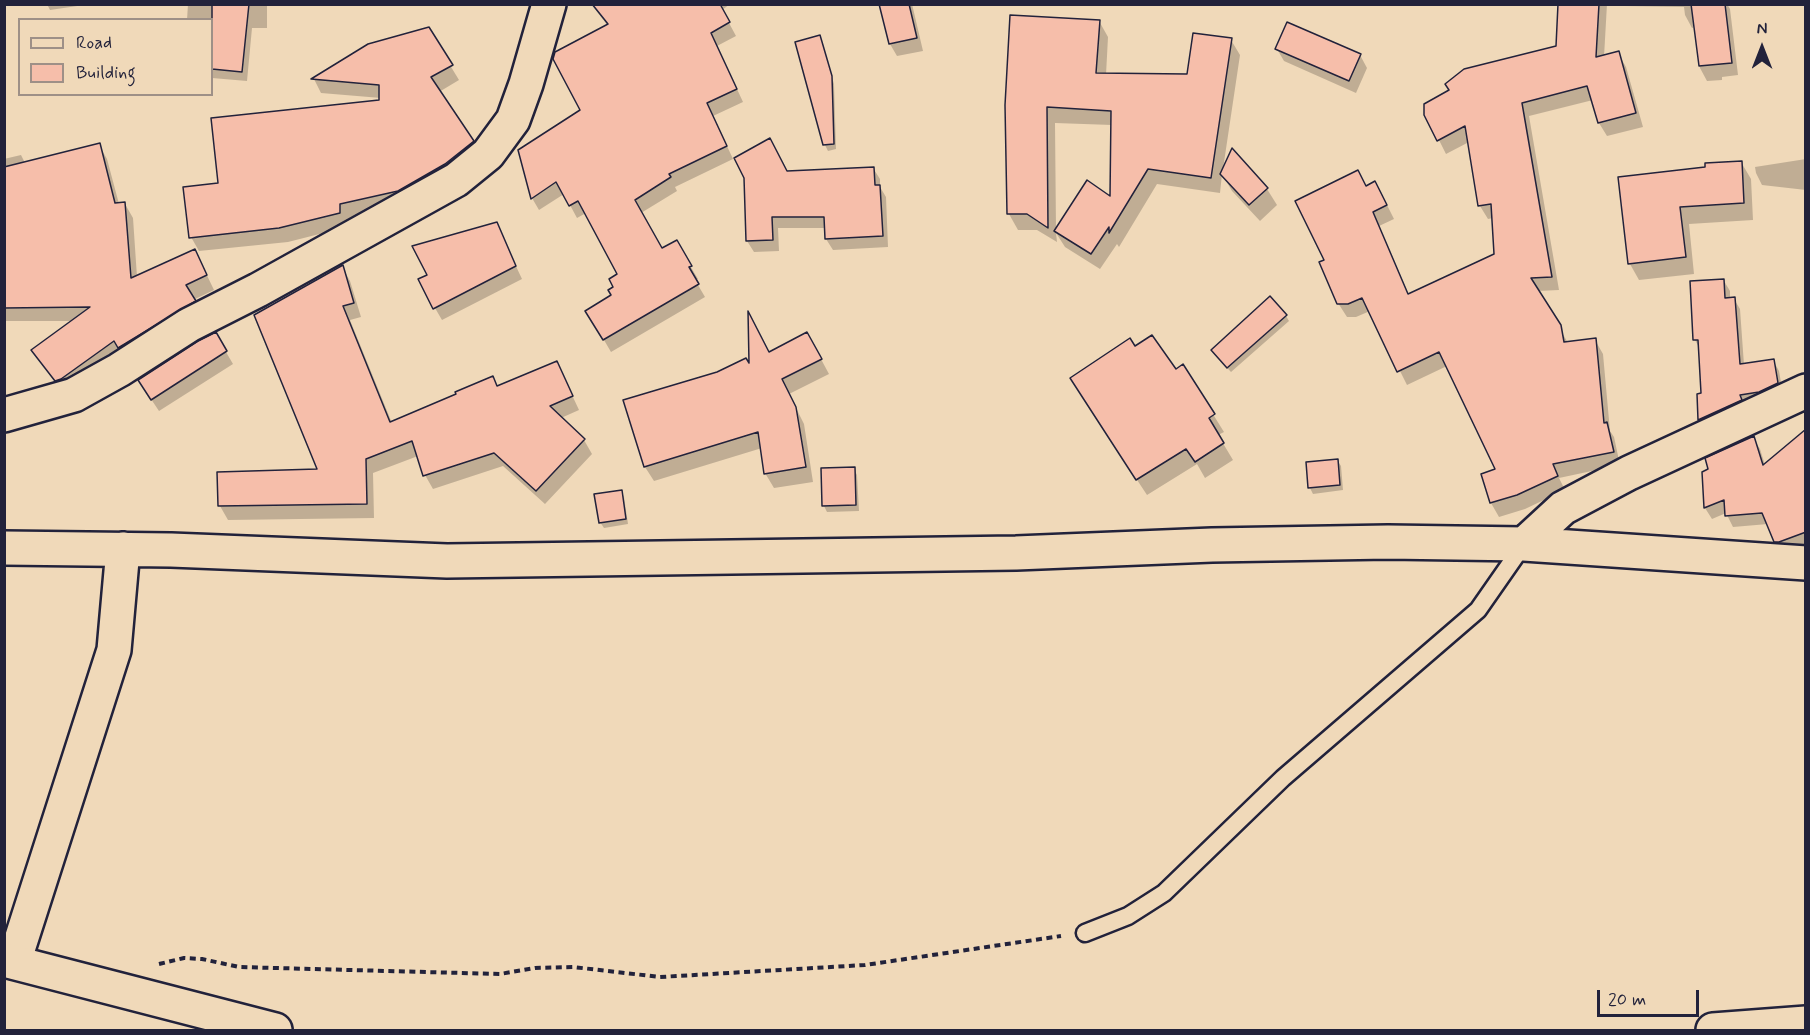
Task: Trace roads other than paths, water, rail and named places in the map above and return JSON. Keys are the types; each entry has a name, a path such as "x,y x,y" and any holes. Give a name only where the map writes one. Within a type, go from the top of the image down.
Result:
{"main road":[{"path":"4,415 74,395 119,370 189,325 258,290 456,180 488,154 513,120 549,4"},
{"path":"1524,544 1563,508 1629,473 1806,391"},
{"path":"4,548 123,549 447,561 1016,553 1216,558 1377,542 1524,544 1806,563"},
{"path":"123,549 114,650 9,961 275,1030"},
{"path":"1713,1030 1806,1023"}],"lane":[{"path":"1085,933 1128,916 1164,893 1283,778 1478,610 1524,544"}]}
